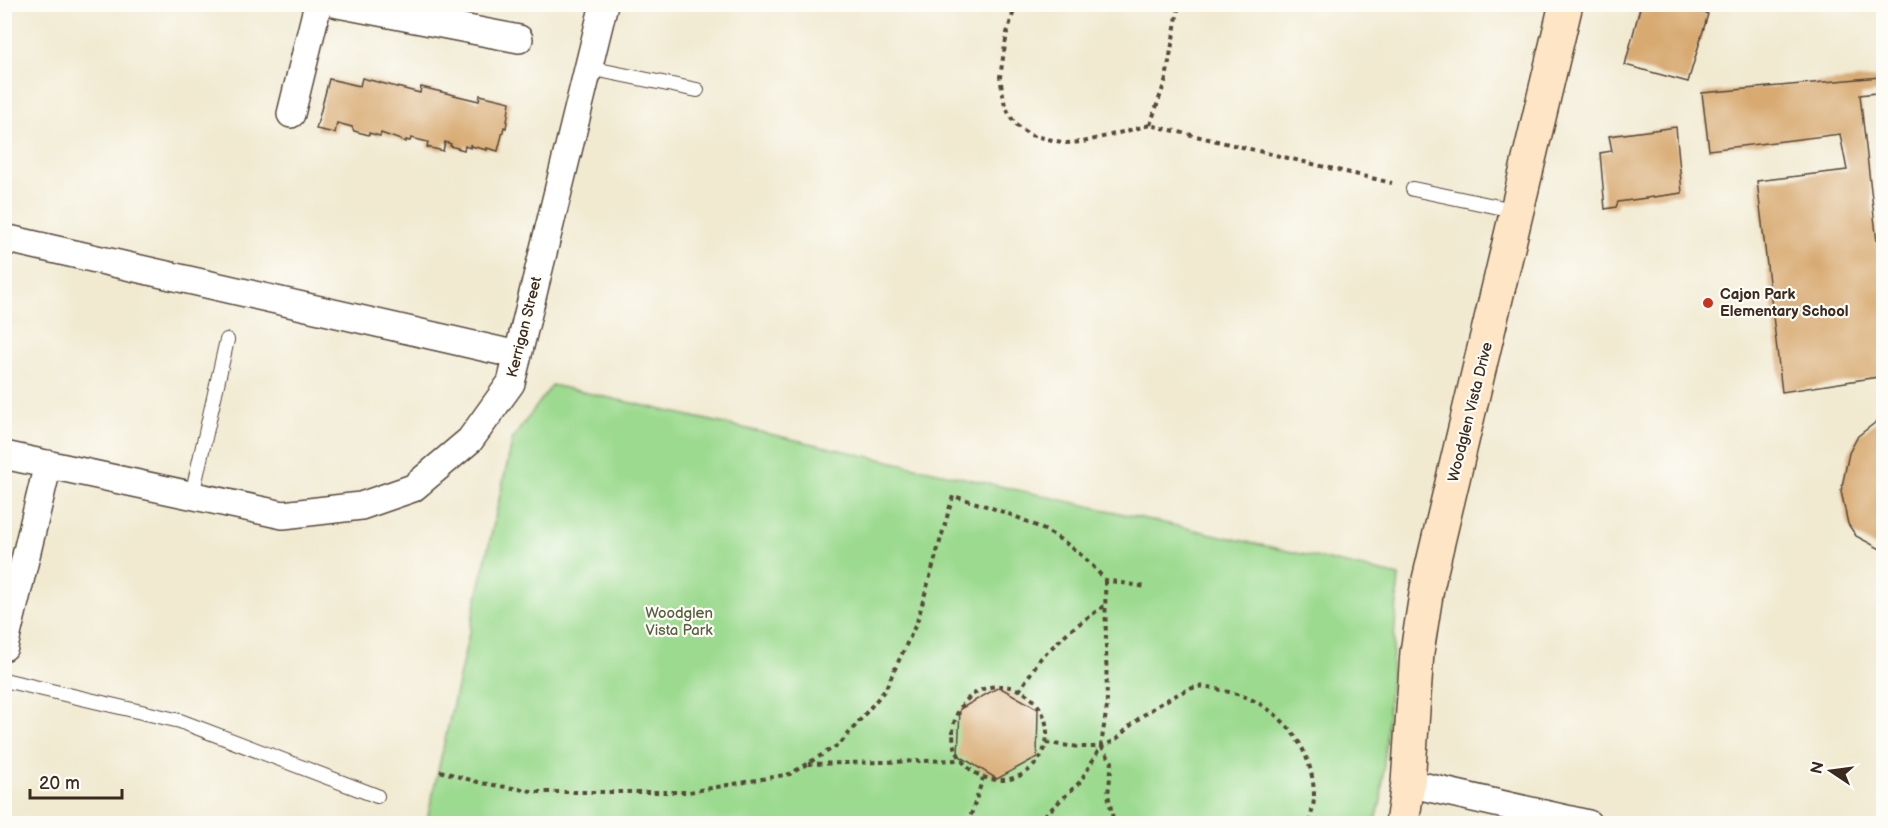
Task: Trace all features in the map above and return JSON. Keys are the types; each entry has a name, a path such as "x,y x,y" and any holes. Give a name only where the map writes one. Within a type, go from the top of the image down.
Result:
{"main road":[{"name":"Woodglen Vista Drive","path":"1402,824 1408,783 1416,652 1427,588 1566,4"}],"street":[{"path":"291,114 318,4"},
{"path":"338,4 519,39"},
{"name":"Kerrigan Street","path":"4,454 284,515 361,506 413,488 470,440 511,383 604,4"},
{"path":"4,238 518,355"},
{"path":"4,647 48,464"},
{"path":"1408,783 1588,824"}],"lane":[{"path":"589,69 697,90"},
{"path":"1413,189 1518,211"},
{"path":"192,495 227,340"},
{"path":"4,680 180,721 378,795"}],"path":[{"path":"1016,4 1007,33 1000,77 1005,106 1017,126 1030,135 1066,143 1083,142 1150,124 1413,189"},
{"path":"1150,124 1166,79 1179,4"},
{"path":"440,771 481,783 537,792 689,792 790,774 840,744 885,690 917,622 953,495 1027,520 1076,551 1105,579 1146,587"},
{"path":"1028,824 1045,815 1080,782 1101,746 1107,706 1105,579"},
{"path":"1019,691 1040,659 1068,632 1105,605"},
{"path":"996,686 1011,687 1025,693 1036,704 1044,717 1047,732 1046,743 1038,762 1026,773 1012,780 996,781 983,778 967,768 960,759 952,740 953,724 958,710 968,698 981,690 996,686"},
{"path":"1046,743 1101,746 1120,737 1154,707 1198,686 1240,694 1265,707 1283,720 1302,746 1313,779 1314,799 1309,824"},
{"path":"1101,746 1112,762 1108,794 1114,824"},
{"path":"806,764 960,759"},
{"path":"968,824 983,778"}],"green space":[{"name":"Woodglen Vista Park","path":"552,385 1399,576 1381,801 1375,823 426,824 513,438"}],"building":[{"path":"1641,4 1670,4 1708,14 1688,82 1625,65"},
{"path":"1883,66 1884,92 1860,95 1884,303 1884,376 1782,392 1757,181 1847,170 1840,134 1709,150 1702,93 1880,77"},
{"path":"362,78 420,93 421,87 479,101 480,95 510,102 506,128 504,127 498,151 470,144 470,148 465,146 464,150 445,142 443,151 427,147 428,142 411,138 406,142 381,133 380,136 369,133 369,135 337,123 335,133 316,129 329,79 360,86"},
{"path":"1676,127 1682,193 1618,202 1616,207 1605,209 1600,153 1612,151 1609,136"},
{"path":"1884,416 1884,551 1856,536 1848,524 1841,491 1849,453 1858,436"},
{"path":"999,687 1038,709 1037,757 997,779 958,755 960,709"}],"place":[{"name":"Cajon Park Elementary School","path":"1708,303"}]}
